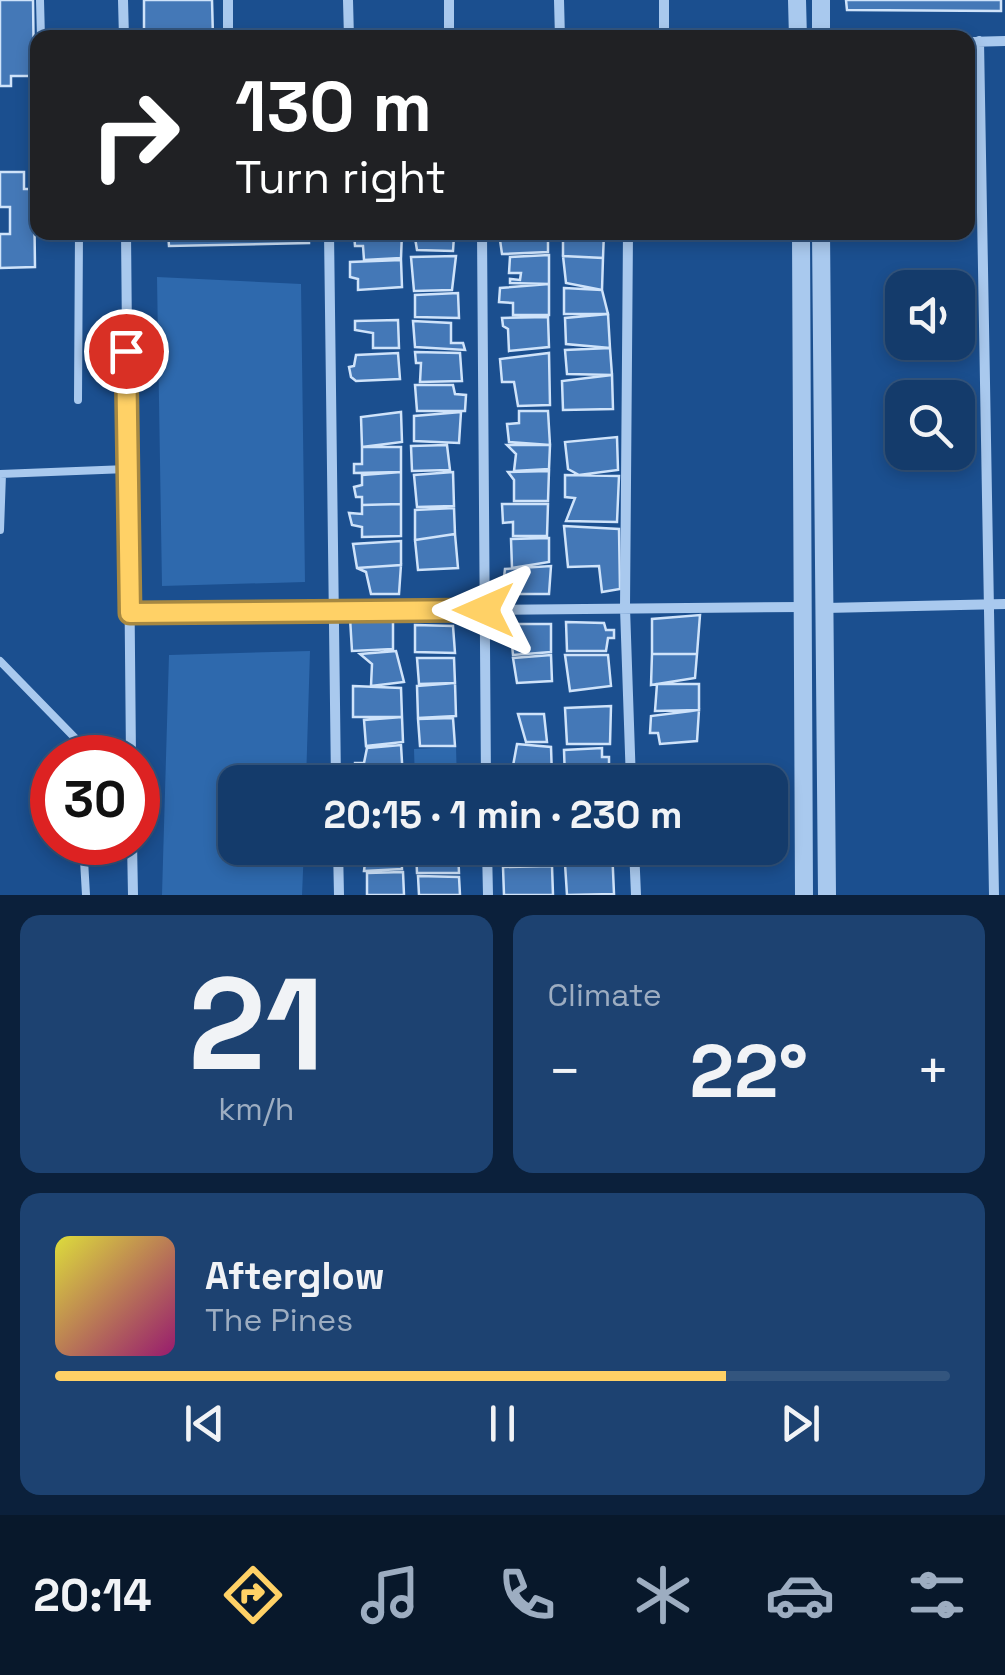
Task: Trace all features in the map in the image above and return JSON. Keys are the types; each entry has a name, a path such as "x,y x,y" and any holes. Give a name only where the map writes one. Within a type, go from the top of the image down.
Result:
{"street":[{"path":"124,0 124,30"},
{"path":"228,0 228,30"},
{"path":"348,0 349,30"},
{"path":"449,0 449,30"},
{"path":"559,0 560,30"},
{"path":"664,0 664,30"},
{"path":"798,0 798,30"},
{"path":"821,0 821,30"},
{"path":"975,42 1005,41"},
{"path":"975,108 990,604 994,895"},
{"path":"126,240 131,735"},
{"path":"328,240 336,765"},
{"path":"482,240 486,765"},
{"path":"628,240 625,608 631,765"},
{"path":"801,240 804,895"},
{"path":"821,240 826,895"},
{"path":"802,466 824,464"},
{"path":"825,608 1005,604"},
{"path":"130,613 803,606"},
{"path":"132,865 133,895"},
{"path":"338,865 339,895"},
{"path":"487,865 488,895"},
{"path":"635,865 636,895"}],"lane":[{"path":"40,0 41,30"},
{"path":"78,240 78,400"},
{"path":"0,530 1,474 128,469"},
{"path":"0,661 72,735"},
{"path":"84,865 86,895"}],"shaded area":[{"path":"157,277 301,284 305,582 162,586"},
{"path":"310,651 307,765 218,765 218,865 303,865 302,895 162,895 169,655"},
{"path":"456,747 457,765 414,765 414,749"}],"building":[{"path":"0,0 33,0 30,76 11,76 11,86 0,86"},
{"path":"144,0 212,0 213,30 144,30"},
{"path":"846,0 1001,0 1001,11 847,10"},
{"path":"0,172 24,172 24,189 30,189 30,240 35,240 35,267 0,268 0,234 10,234 10,207 0,207"},
{"path":"169,240 309,240 309,243 169,246"},
{"path":"355,240 402,240 401,258 364,260 363,246 355,246"},
{"path":"415,240 454,240 453,251 417,250"},
{"path":"500,240 548,240 548,252 502,254"},
{"path":"563,240 604,240 603,258 563,256"},
{"path":"549,255 549,284 510,283 510,279 520,280 521,273 509,273 510,257"},
{"path":"456,256 452,290 414,291 411,257"},
{"path":"563,256 603,258 602,290 566,283"},
{"path":"401,260 402,287 358,290 358,279 350,277 350,262"},
{"path":"549,284 549,315 513,315 513,303 499,302 500,288"},
{"path":"564,288 602,290 608,314 564,314"},
{"path":"458,293 459,318 415,317 415,295"},
{"path":"608,314 610,348 566,344 565,318"},
{"path":"548,317 549,347 509,351 508,329 502,318"},
{"path":"398,320 399,348 373,348 373,333 355,330 355,321"},
{"path":"413,321 451,323 451,343 463,343 465,350 415,347"},
{"path":"610,348 612,375 567,374 565,350"},
{"path":"415,352 460,353 462,381 420,382 421,363 416,363"},
{"path":"398,353 400,379 356,381 351,377 349,367 354,366 356,355"},
{"path":"549,353 550,405 518,406 514,382 502,382 500,359"},
{"path":"612,375 613,409 563,410 562,381"},
{"path":"415,385 453,385 455,394 466,395 465,411 417,411"},
{"path":"519,411 548,411 550,445 509,442 507,424 519,423"},
{"path":"401,412 402,442 362,447 361,417"},
{"path":"461,412 459,443 414,441 414,416"},
{"path":"617,437 618,470 579,475 568,469 565,442"},
{"path":"447,445 450,470 412,471 411,446"},
{"path":"507,445 550,445 549,469 514,471 516,454"},
{"path":"362,447 401,447 401,472 354,473 354,464 362,464"},
{"path":"549,471 548,501 514,501 514,480 508,472"},
{"path":"401,472 401,504 362,505 362,497 356,497 354,487 362,485 362,475"},
{"path":"453,472 454,506 417,507 414,475"},
{"path":"565,475 619,476 617,522 566,521 575,498 565,497"},
{"path":"401,504 401,536 362,537 362,527 352,525 349,513 362,514 362,505"},
{"path":"502,504 548,504 547,536 513,536 513,522 503,523"},
{"path":"454,508 455,534 415,540 415,510"},
{"path":"564,526 619,529 620,589 602,592 599,566 568,567"},
{"path":"455,534 458,568 418,570 415,540"},
{"path":"549,538 549,562 512,568 511,539"},
{"path":"401,541 401,565 357,568 353,544"},
{"path":"401,565 399,594 371,594 366,572 357,568"},
{"path":"551,566 549,594 502,594 505,569"},
{"path":"700,615 697,654 652,654 652,619"},
{"path":"350,618 393,618 393,649 352,651"},
{"path":"566,622 604,623 606,630 614,630 614,638 608,638 606,651 567,651"},
{"path":"510,624 551,624 551,652 513,655"},
{"path":"415,625 453,626 455,653 415,652"},
{"path":"396,651 404,682 371,686 372,664 360,654"},
{"path":"652,654 697,654 695,678 651,685"},
{"path":"551,655 552,681 517,683 513,658"},
{"path":"565,655 608,655 611,686 570,691"},
{"path":"417,658 454,658 455,683 419,684"},
{"path":"455,683 456,716 418,718 417,686"},
{"path":"657,684 699,684 699,710 655,711"},
{"path":"353,686 401,688 402,717 353,717"},
{"path":"611,706 610,744 567,744 565,708"},
{"path":"699,710 697,741 660,744 658,733 650,733 651,716"},
{"path":"518,714 544,714 547,742 526,742"},
{"path":"402,717 403,742 366,746 364,720"},
{"path":"453,718 455,746 420,746 418,719"},
{"path":"517,744 551,747 552,765 513,765"},
{"path":"401,745 402,765 355,765 364,763 367,748"},
{"path":"602,748 602,757 609,757 609,765 565,765 564,750"},
{"path":"365,865 402,865 402,869 364,871"},
{"path":"417,865 459,865 459,873 417,873"},
{"path":"565,865 613,865 614,894 567,895"},
{"path":"552,866 553,895 504,895 503,867"},
{"path":"403,872 404,895 367,895 367,873"},
{"path":"418,876 459,877 460,895 419,895"}],"route":[{"path":"126,351 130,613 484,610"}]}
